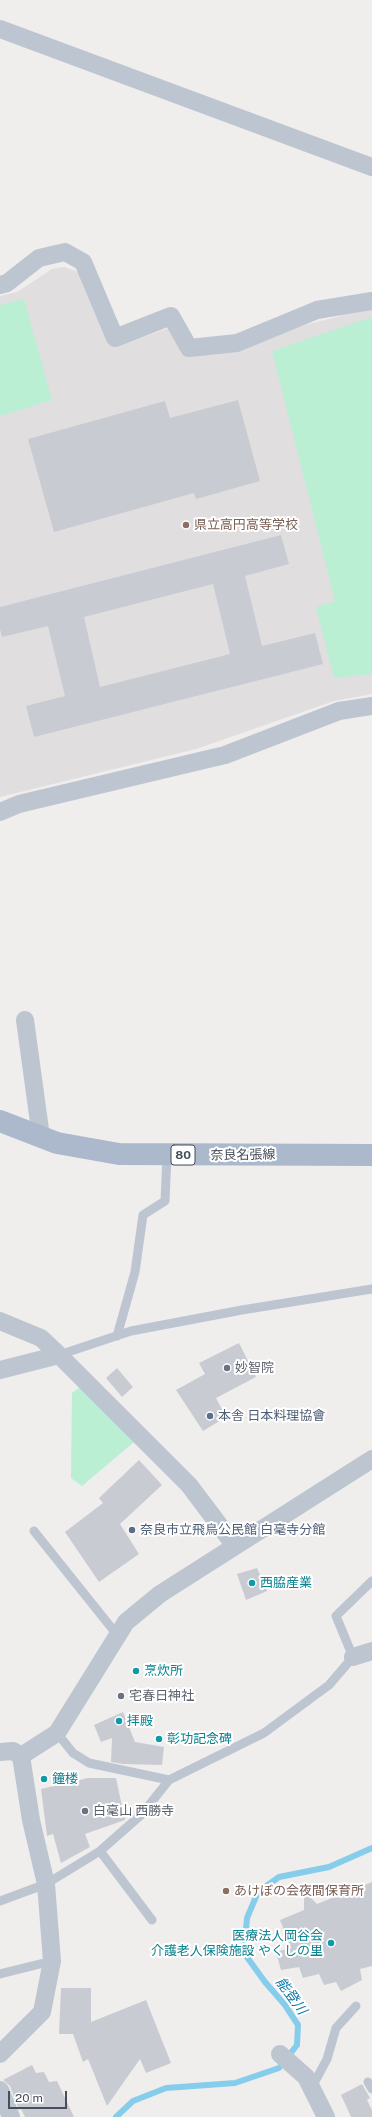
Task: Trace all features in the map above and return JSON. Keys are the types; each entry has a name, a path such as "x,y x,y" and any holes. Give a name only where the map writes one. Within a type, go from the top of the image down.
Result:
{"main road":[{"name":"奈良名張線","path":"0,1121 57,1143 119,1154 372,1155"}],"street":[{"path":"0,29 372,168"},
{"path":"0,285 7,283 39,258 65,252 83,262 115,338 171,316 189,348 237,343 317,310 372,301"},
{"path":"0,812 19,804 225,754 339,711 372,706"},
{"path":"25,1020 42,1137"},
{"path":"0,1321 41,1338 59,1355 189,1485 235,1546"},
{"path":"0,1370 59,1355"},
{"path":"21,1756 57,1733 126,1622 160,1594 372,1459"},
{"path":"353,1657 372,1651"},
{"path":"0,1752 13,1751 21,1756 31,1820 46,1884 52,1961 42,2012 0,2054"},
{"path":"280,2054 309,2083 326,2117"},
{"path":"0,2090 11,2117"}],"lane":[{"path":"117,1336 135,1272 143,1215 165,1201 167,1155"},
{"path":"59,1355 131,1331 242,1310 372,1289"},
{"path":"34,1531 118,1636"},
{"path":"0,1901 46,1884 100,1851 142,1814 169,1780 264,1733 329,1686 353,1657 336,1616 372,1581"},
{"path":"57,1733 73,1753 89,1763 169,1780"},
{"path":"100,1851 152,1920"},
{"path":"0,1974 52,1961"},
{"path":"309,2083 327,2059 336,2028 356,2006"}],"shaded area":[{"name":"県立高円高等学校","path":"64,267 81,273 115,347 169,328 187,355 372,308 372,694 334,701 196,749 0,797 0,296 17,292 52,269"}],"green space":[{"path":"24,299 52,400 0,416 0,305"},
{"path":"372,317 372,674 334,678 316,607 335,601 272,351"},
{"path":"80,1387 134,1442 82,1486 71,1478 72,1393"}],"building":[{"path":"238,400 260,481 196,499 194,493 54,532 28,439 165,401 170,418"},
{"path":"281,535 289,564 245,576 262,646 315,633 323,664 34,737 26,706 65,696 48,626 2,637 0,629 0,607","holes":["213,584 230,654 100,687 84,617"]},
{"path":"239,1343 256,1377 216,1398 226,1417 203,1431 176,1390 205,1374 199,1363"},
{"path":"117,1368 133,1387 122,1397 106,1378"},
{"path":"139,1460 162,1485 120,1524 139,1554 99,1582 65,1532 103,1503 99,1498"},
{"name":"西脇産業","path":"257,1568 267,1591 246,1600 237,1574"},
{"path":"123,1712 135,1742 164,1747 162,1765 123,1764 111,1762 112,1738 101,1742 94,1725"},
{"path":"88,1778 116,1778 125,1820 85,1834 90,1847 61,1863 53,1834 47,1836 41,1789"},
{"name":"医療法人岡谷会 介護老人保険施設 やくしの里","path":"372,1882 372,1966 360,1969 362,1980 341,1991 336,1982 324,1985 319,1974 303,1978 299,1967 281,1970 276,1952 291,1948 280,1920 304,1910 304,1891 317,1904"},
{"path":"61,1988 91,1988 91,2022 146,2000 171,2063 146,2073 140,2059 107,2106 88,2059 83,2062 73,2034 59,2034"},
{"path":"32,2065 36,2073 44,2072 49,2082 57,2081 74,2117 25,2117 21,2109 19,2110 10,2086 3,2080"},
{"path":"362,2084 370,2098 367,2100 372,2110 372,2117 351,2117 341,2095"}],"waterway":[{"name":"能登川","path":"116,2117 133,2101 166,2088 235,2083 279,2068 297,2045 298,2025 285,2005 265,1982 244,1953 247,1918 258,1892 279,1877 329,1867 372,1848"}],"place":[{"name":"県立高円高等学校","path":"186,525"},
{"name":"妙智院","path":"227,1368"},
{"name":"本舎 日本料理協會","path":"210,1416"},
{"name":"奈良市立飛鳥公民館 白毫寺分館","path":"132,1530"},
{"name":"西脇産業","path":"252,1583"},
{"name":"烹炊所","path":"136,1671"},
{"name":"宅春日神社","path":"121,1696"},
{"name":"拝殿","path":"119,1721"},
{"name":"彰功記念碑","path":"159,1739"},
{"name":"鐘楼","path":"44,1779"},
{"name":"白毫山 西勝寺","path":"85,1811"},
{"name":"あけぼの会夜間保育所","path":"226,1891"},
{"name":"医療法人岡谷会 介護老人保険施設 やくしの里","path":"331,1943"}]}
